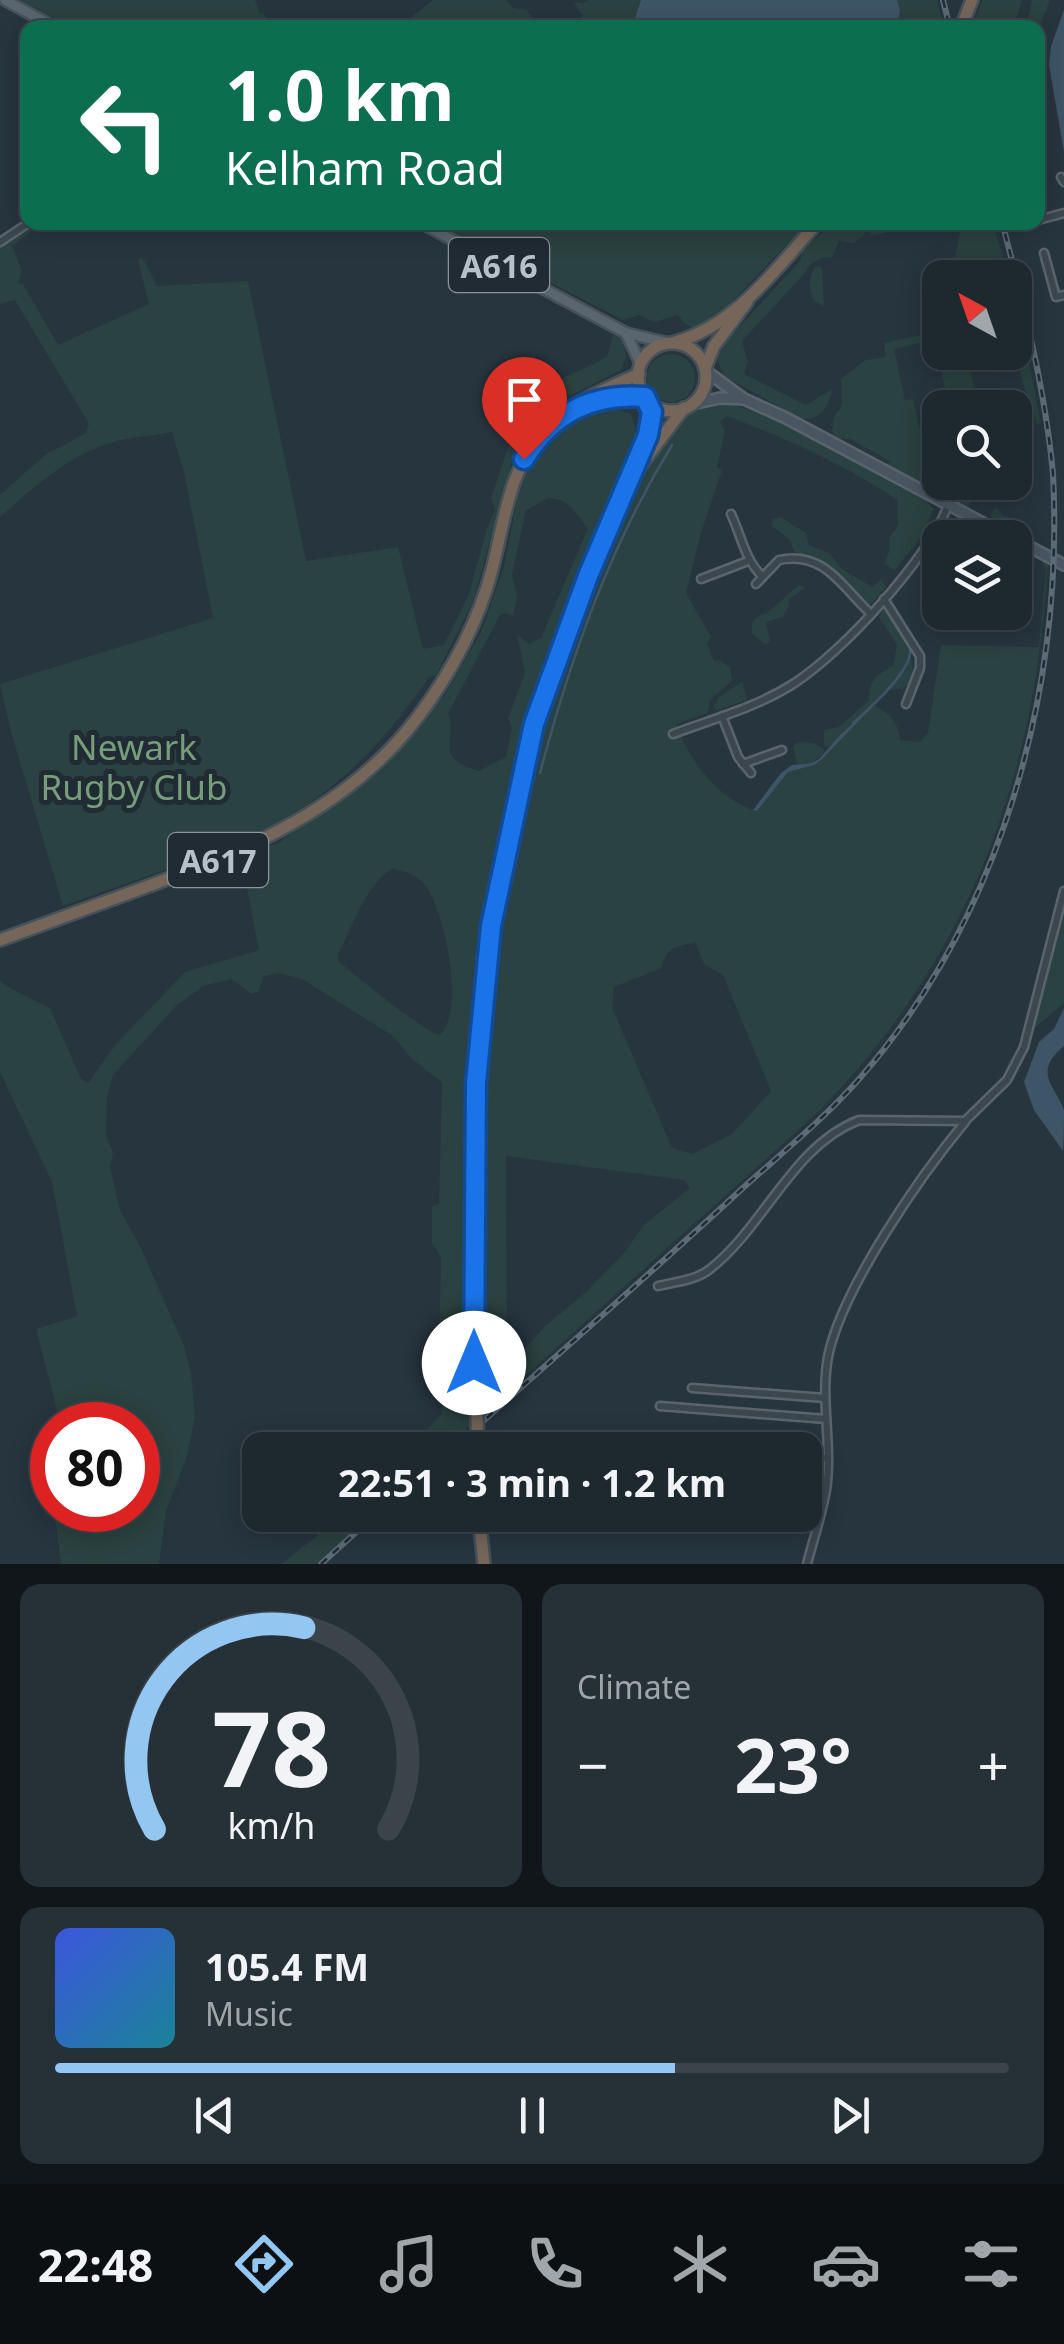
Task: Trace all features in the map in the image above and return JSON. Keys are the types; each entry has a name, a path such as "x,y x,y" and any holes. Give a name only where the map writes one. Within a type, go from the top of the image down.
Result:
{"highway":[{"path":"634,472 703,391 714,346 752,294 811,230"},
{"path":"477,1432 473,1155 476,1083 491,926 534,724 588,576 634,472 651,419 640,370 654,348 702,333 752,294"},
{"path":"670,343 692,349 706,370"},
{"name":"A617","path":"0,940 247,848 324,805 379,760 430,700 462,645 486,592 511,489 524,459 542,433 583,398 640,370"},
{"name":"A617","path":"573,408 615,396 648,399"},
{"path":"648,399 666,410 688,406"},
{"path":"481,1532 484,1564"}],"main road":[{"path":"5,0 41,20"},
{"name":"A616","path":"433,230 626,333 670,343"},
{"path":"626,333 640,370"},
{"path":"706,370 744,399 978,520"},
{"path":"688,406 720,398 744,399"},
{"path":"1032,548 1064,565"}],"street":[{"path":"1044,253 1058,299"},
{"path":"672,734 774,695 830,656 924,550 948,505"},
{"path":"731,514 759,580 778,560 801,560 838,577 870,612"},
{"path":"704,575 748,561"},
{"path":"883,598 920,656 920,668 906,704"},
{"path":"722,716 743,764 751,773"},
{"path":"743,764 782,750"},
{"path":"807,1564 826,1488 825,1378 834,1334 858,1282 932,1162 966,1120 1007,1080 1024,1048 1064,891"},
{"path":"658,1286 708,1271 757,1221 811,1152 842,1126 859,1120 966,1120"},
{"path":"692,1388 826,1398"},
{"path":"660,1406 826,1419"},
{"path":"822,1458 826,1458"}],"green space":[{"path":"20,0 255,0 260,14 268,20 58,20"},
{"path":"433,0 506,0 513,8 527,10 532,18 532,20 408,20"},
{"path":"641,0 635,20 580,20 582,15 574,2"},
{"path":"897,0 937,0 942,20 898,20"},
{"path":"982,0 1022,0 1016,20 975,20"},
{"path":"1032,0 1050,0 1042,20 1028,20"},
{"name":"Newark Rugby Club","path":"20,227 20,230 34,230 12,246 22,271 18,283 23,284 58,345 149,304 138,260 142,257 157,286 248,281 306,561 398,547 423,649 444,645 469,594 495,510 491,498 520,412 537,391 607,357 613,335 624,340 626,357 621,370 559,401 523,442 512,462 473,602 436,675 429,677 359,762 325,792 281,821 188,861 63,906 0,684 213,618 184,472 172,432 118,441 79,456 0,517 0,495 45,455 86,433 89,424 15,300 0,304 0,238"},
{"path":"449,230 801,230 718,316 693,328 678,315 654,322 639,315 623,320"},
{"path":"824,230 864,230 864,236 853,243 839,241 832,257 813,262 742,341 748,362 744,374 806,405 832,389 823,412 801,419 724,376 717,359 726,341 801,260 801,253"},
{"path":"871,230 900,230 870,236"},
{"path":"961,230 995,230 1004,260 954,260"},
{"path":"819,266 824,306 813,300 810,287 813,271"},
{"path":"922,335 922,342 894,349 905,400 913,399 922,439 922,487 884,466 891,462 850,439 837,438 832,432 834,417 842,405 841,379 866,360 886,357 884,343"},
{"path":"671,354 688,361 695,378 688,395 671,402 654,395 647,378 654,361"},
{"path":"941,370 970,370 975,390 946,390"},
{"path":"1020,370 1030,370 1041,423 1037,425 1032,390 1025,390"},
{"path":"712,403 760,414 849,457 934,509 929,520 922,520 922,536 894,571 884,563 890,550 889,538 898,525 897,500 793,443 727,416 720,422 725,430 717,467 722,470 686,593 711,637 707,644 714,661 730,667 732,681 710,700 708,713 676,724 697,765 718,788 743,806 757,811 788,772 814,765 868,710 828,748 824,746 824,730 839,727 869,700 875,679 893,666 897,645 879,617 885,607 909,644 913,669 910,683 902,689 885,690 872,705 892,718 900,740 920,742 928,733 941,645 1039,647 1046,568 1042,565 1044,561 1048,563 1041,641 1010,790 985,860 954,927 916,992 871,1053 818,1112 463,1432 424,1432 442,1414 441,1257 432,1243 432,1207 439,1204 442,1082 413,1060 393,1036 302,979 279,973 264,976 258,992 251,994 232,979 203,986 176,1006 113,1075 107,1097 106,1136 113,1152 110,1167 120,1210 184,1346 191,1372 195,1417 186,1459 166,1511 159,1564 61,1564 57,1532 160,1532 160,1402 55,1402 36,1329 77,1316 52,1182 0,1072 0,980 50,1008 81,1079 88,1083 117,1043 185,972 259,950 241,857 280,842 372,774 376,775 445,695 481,632 504,566 521,479 548,439 581,416 610,408 629,413 636,434 624,471 641,471 671,431 690,414","holes":["548,498 562,501 588,528 541,638 528,644 517,634 525,673 508,718 512,728 506,757 479,771 464,766 451,753 448,714 501,613 513,615 517,597 512,574 526,510","392,869 419,879 440,917 452,985 447,1023 439,1035 404,1014 338,961 360,907 374,885","695,942 704,964 723,975 771,1091 732,1134 692,1154 672,1148 612,1007 614,987 661,968 669,952","506,1156 684,1180 690,1188 644,1225 625,1252 545,1326 485,1394 485,1385 498,1371 507,1352"]},
{"path":"945,500 969,500 971,504 961,509"},
{"path":"996,507 1003,516 1020,520 994,520 991,514"},
{"path":"781,517 806,533 809,545 829,553 841,568 872,587 881,579 886,587 865,606 847,580 812,557 795,553 789,539 772,526 773,519"},
{"path":"800,584 805,588 788,600 783,617 766,622 770,642 765,644 751,633 753,621"},
{"path":"742,682 747,700 717,710 713,707 719,697"},
{"path":"798,742 814,743 826,751 812,763 797,764 793,747"},
{"path":"1064,910 1064,1003 1030,1032"},
{"path":"322,1532 352,1532 316,1564 281,1564"}],"water":[{"path":"641,0 897,0 900,10 898,20 634,20"},
{"path":"1064,10 1064,152 1049,65 1051,46"},
{"path":"874,705 822,759 788,772 757,811 753,810 781,773 792,765 819,759"},
{"path":"1064,1008 1064,1046 1054,1055 1048,1072 1064,1110 1063,1151 1034,1110 1024,1082 1039,1042 1054,1029"}],"waterway":[{"path":"540,773 594,604 629,523 672,445"},
{"path":"853,723 889,688 910,656 905,636 884,606"}],"railway":[{"path":"943,0 948,20"},
{"path":"471,1432 847,1093 910,1014 952,946 986,872 1014,796 1034,717 1054,555 1053,474 1045,410 1004,230"},
{"path":"321,1564 356,1532"}],"route":[{"path":"474,1363 473,1155 491,926 534,724 588,576 648,435 650,402 645,397 622,395 573,408 542,433 524,459"}]}
